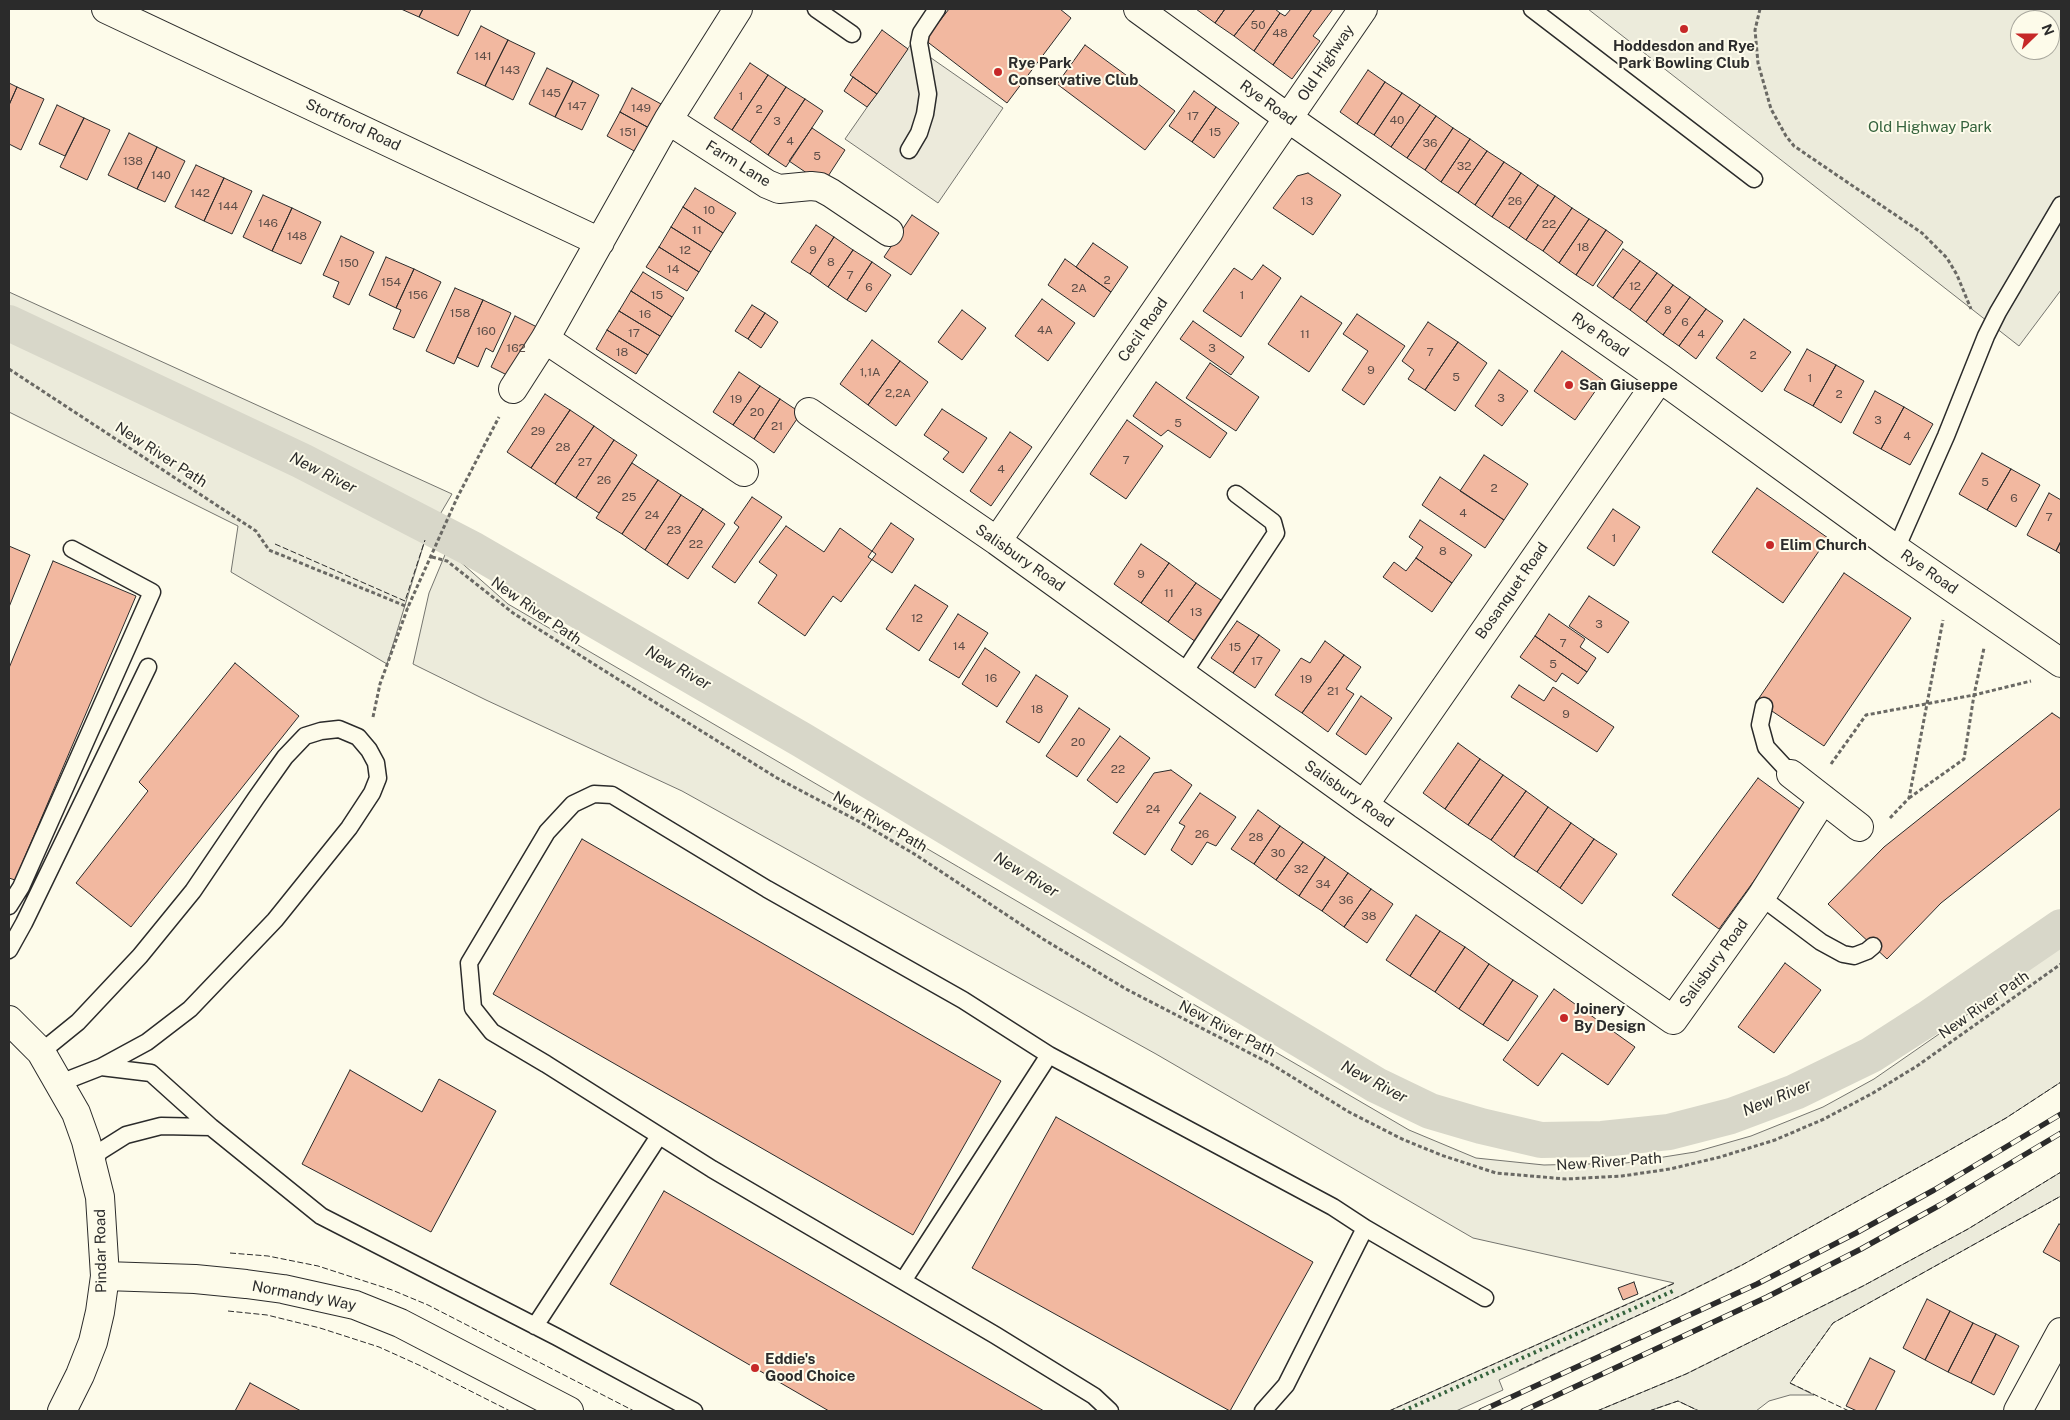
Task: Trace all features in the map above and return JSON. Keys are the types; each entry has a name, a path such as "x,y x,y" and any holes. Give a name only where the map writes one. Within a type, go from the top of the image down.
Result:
{"street":[{"name":"Stortford Road","path":"106,9 600,242"},
{"path":"513,390 545,339 681,98 738,9"},
{"name":"Rye Road","path":"1138,9 1288,118 1660,378 1896,549 2061,663"},
{"name":"Old Highway","path":"1288,118 1364,9"},
{"name":"Farm Lane","path":"681,98 767,184 779,189 811,186 820,188 831,193 889,232"},
{"name":"Cecil Road","path":"997,541 1288,118"},
{"path":"545,339 744,472"},
{"name":"Bosanquet Road","path":"1364,805 1660,378"},
{"name":"Salisbury Road","path":"809,412 997,541 1364,805 1673,1020 1761,897 1808,788"},
{"path":"1808,788 1859,827"},
{"name":"Pindar Road","path":"9,1020 41,1052 76,1113 86,1141 100,1197 104,1234 104,1276 100,1312 93,1342 80,1375 62,1411"},
{"name":"Normandy Way","path":"104,1276 195,1279 246,1284 282,1289 355,1305 400,1323 569,1411"},
{"path":"2018,1411 2061,1332"}],"lane":[{"path":"816,9 852,34"},
{"path":"909,150 923,120 928,94 919,43 921,33 937,9"},
{"path":"1532,9 1754,178"},
{"path":"1896,549 1946,436 1986,336 1998,312 2061,205"},
{"path":"1182,674 1276,533 1273,522 1236,494"},
{"path":"9,906 21,887 152,592 72,549"},
{"path":"9,950 24,923 148,667"},
{"path":"1764,706 1760,725 1766,747 1808,788"},
{"path":"41,1052 78,1022 140,956 193,891 285,757 304,736 321,731 339,729 358,737 369,750 376,763 378,778 372,792 349,828 275,920 190,1009 147,1042 101,1066 60,1083"},
{"path":"1110,1411 1094,1396 995,1334 659,1136 492,1032 473,1008 469,963 547,832 573,804 594,794 612,794 767,889 963,1000 1049,1055 1333,1207 1365,1228 1485,1298"},
{"path":"1761,897 1821,942 1843,954 1854,956 1867,952 1873,946"},
{"path":"903,1281 1049,1055"},
{"path":"101,1066 151,1073 212,1127 321,1216 535,1326 694,1411"},
{"path":"93,1169 99,1152 126,1135 161,1126 212,1127"},
{"path":"535,1326 659,1136"},
{"path":"1263,1411 1286,1385 1365,1228"}],"path":[{"path":"1760,9 1755,30 1758,63 1771,109 1786,136 1794,146 1922,233 1947,258 1956,274 1971,311 1986,336"},
{"name":"New River Path","path":"9,369 256,531 269,550 408,607"},
{"path":"369,750 373,716 380,684 408,607 457,498 513,390"},
{"name":"New River Path","path":"432,557 446,561 513,613 616,678 777,778 860,822 916,855 1043,939 1126,989 1271,1064 1349,1112 1402,1139 1441,1156 1496,1173 1566,1179 1622,1176 1670,1169 1720,1157 1775,1140 1824,1119 1918,1066 2061,964"},
{"path":"1909,798 1945,612"},
{"path":"1859,827 1888,821 1909,798 1964,760 1985,640"},
{"path":"1808,788 1866,715 1974,695 2031,681"}],"green space":[{"name":"Old Highway Park","path":"1588,9 2061,9 2061,290 2019,346"},
{"path":"9,292 452,494 425,540 387,664 231,572 238,526 9,412"},
{"path":"447,550 508,604 1409,1130 1476,1158 1544,1165 1626,1163 1695,1152 1751,1136 1823,1107 1874,1079 1981,1005 2061,945 2061,1082 2006,1118 1742,1265 1499,1380 1503,1390 1456,1411 1389,1411 1674,1283 1473,1238 1156,1054 682,791 413,664 429,593"},
{"path":"2061,1172 2061,1196 1833,1323 1790,1383 1814,1395 1790,1395 1769,1401 1756,1411 1699,1411 1678,1401 1649,1411 1597,1411 1686,1374 1863,1286 1968,1229"}],"shaded area":[{"path":"911,44 1003,108 938,203 845,139"}],"building":[{"path":"401,9 423,9 419,17"},
{"path":"423,9 471,9 458,36 419,17"},
{"name":"Rye Park Conservative Club","path":"949,9 1060,9 1071,18 1007,103 925,40"},
{"path":"1196,9 1225,9 1215,23"},
{"path":"1225,9 1255,9 1234,36 1215,23"},
{"path":"1255,9 1275,9 1280,13 1254,51 1234,36"},
{"path":"1291,9 1312,9 1273,65 1254,51 1280,13 1285,16"},
{"path":"1312,9 1333,9 1313,36 1320,41 1292,79 1273,65"},
{"path":"481,26 508,40 485,86 457,73"},
{"path":"882,30 908,49 877,94 850,75"},
{"path":"508,40 535,53 513,100 485,86"},
{"path":"1085,45 1175,111 1145,150 1057,84"},
{"path":"750,63 768,75 732,130 714,118"},
{"path":"547,68 573,81 555,117 529,104"},
{"path":"1368,70 1385,82 1357,124 1340,112"},
{"path":"768,75 786,87 750,142 732,130"},
{"path":"853,77 877,94 867,107 844,91"},
{"path":"573,81 599,95 582,130 555,117"},
{"path":"1385,82 1402,93 1374,135 1357,124"},
{"path":"9,83 17,87 9,105"},
{"path":"17,87 44,99 21,150 9,144 9,105"},
{"path":"786,87 805,99 768,155 750,142"},
{"path":"632,88 661,104 649,128 620,112"},
{"path":"1194,91 1216,107 1192,142 1169,126"},
{"path":"1402,93 1420,105 1391,147 1374,135"},
{"path":"805,99 823,111 786,167 768,155"},
{"path":"57,105 84,118 65,156 39,144"},
{"path":"1420,105 1436,116 1407,158 1391,147"},
{"path":"1216,107 1239,123 1214,158 1192,142"},
{"path":"620,112 649,128 636,152 607,136"},
{"path":"1436,116 1453,128 1425,170 1407,158"},
{"path":"84,118 110,130 87,180 60,167"},
{"path":"812,128 845,150 823,184 789,161"},
{"path":"1453,128 1470,139 1441,182 1425,170"},
{"path":"129,133 157,147 137,189 108,175"},
{"path":"1470,139 1487,151 1458,193 1441,182"},
{"path":"157,147 185,161 165,202 137,189"},
{"path":"1487,151 1504,162 1475,205 1458,193"},
{"path":"1504,162 1521,173 1492,217 1475,205"},
{"path":"196,165 224,178 204,221 175,207"},
{"path":"1308,173 1341,195 1313,235 1273,208 1297,176"},
{"path":"1521,173 1538,185 1509,228 1492,217"},
{"path":"224,178 252,191 232,234 204,221"},
{"path":"1538,185 1555,196 1526,240 1509,228"},
{"path":"695,188 736,213 723,233 683,207"},
{"path":"263,195 292,208 272,251 243,237"},
{"path":"1555,196 1572,208 1543,251 1526,240"},
{"path":"683,207 723,233 711,252 671,227"},
{"path":"292,208 321,222 301,264 272,251"},
{"path":"1572,208 1589,219 1559,263 1543,251"},
{"path":"912,215 939,233 911,275 884,257"},
{"path":"1589,219 1606,230 1576,275 1559,263"},
{"path":"816,225 834,237 810,274 791,262"},
{"path":"671,227 711,252 699,272 659,247"},
{"path":"1606,230 1623,242 1593,286 1576,275"},
{"path":"341,236 374,252 349,305 333,297 339,282 323,275"},
{"path":"834,237 853,250 828,287 810,274"},
{"path":"1093,243 1128,267 1111,292 1076,267"},
{"path":"659,247 699,272 687,291 646,267"},
{"path":"1623,249 1640,261 1613,298 1597,286"},
{"path":"853,250 872,262 847,300 828,287"},
{"path":"386,257 414,269 396,308 369,295"},
{"path":"1065,259 1111,292 1094,317 1048,285"},
{"path":"1640,261 1657,273 1630,310 1613,298"},
{"path":"872,262 891,275 866,312 847,300"},
{"path":"1263,265 1281,278 1241,337 1203,311 1234,268 1252,280"},
{"path":"414,269 441,282 414,338 393,329 401,310 396,308"},
{"path":"643,272 684,298 672,317 631,291"},
{"path":"1657,273 1673,285 1646,322 1630,310"},
{"path":"1673,285 1690,297 1663,335 1646,322"},
{"path":"455,288 483,300 454,364 426,351"},
{"path":"631,291 672,317 660,336 619,311"},
{"path":"1301,296 1342,323 1309,372 1268,344"},
{"path":"1690,297 1706,309 1679,346 1663,335"},
{"path":"1042,299 1075,323 1048,361 1015,336"},
{"path":"483,300 511,313 493,352 486,348 478,367 457,357"},
{"path":"752,305 765,313 748,339 735,331"},
{"path":"1706,309 1723,321 1696,359 1679,346"},
{"path":"962,310 986,328 962,360 938,342"},
{"path":"619,311 660,336 648,355 607,330"},
{"path":"765,313 778,322 761,348 748,339"},
{"path":"1357,314 1405,346 1364,405 1342,390 1368,351 1343,334"},
{"path":"515,316 541,329 517,380 491,367"},
{"path":"1744,319 1791,352 1762,392 1716,358"},
{"path":"1193,321 1244,357 1231,375 1180,339"},
{"path":"1428,322 1458,342 1425,390 1408,379 1414,370 1402,361"},
{"path":"607,330 648,355 636,374 596,349"},
{"path":"872,340 900,361 868,405 840,384"},
{"path":"1458,342 1487,363 1455,411 1425,390"},
{"path":"1807,349 1836,365 1813,406 1784,390"},
{"name":"San Giuseppe","path":"1562,351 1603,380 1575,420 1534,391"},
{"path":"900,361 928,382 896,426 868,405"},
{"path":"1210,363 1259,397 1236,431 1186,398"},
{"path":"1836,365 1864,381 1841,423 1813,406"},
{"path":"1499,370 1528,391 1502,426 1475,406"},
{"path":"739,372 760,386 733,425 713,412"},
{"path":"1156,382 1227,433 1210,458 1168,430 1161,436 1133,416"},
{"path":"760,386 780,399 754,439 733,425"},
{"path":"1875,391 1904,407 1881,449 1853,433"},
{"path":"545,394 570,410 531,468 507,452"},
{"path":"780,399 801,413 774,453 754,439"},
{"path":"1904,407 1933,424 1910,465 1881,449"},
{"path":"942,409 987,438 963,473 943,459 949,452 924,435"},
{"path":"570,410 594,426 555,484 531,468"},
{"path":"1127,420 1163,446 1126,499 1090,474"},
{"path":"594,426 614,440 576,498 555,484"},
{"path":"1010,432 1032,447 991,506 970,491"},
{"path":"614,440 637,455 599,513 576,498"},
{"path":"1982,453 2011,469 1987,510 1959,494"},
{"path":"1484,455 1528,484 1504,520 1460,491"},
{"path":"632,463 658,480 622,534 596,518"},
{"path":"2011,469 2040,485 2016,527 1987,510"},
{"path":"1440,477 1504,520 1485,548 1422,505"},
{"path":"658,480 681,495 645,550 622,534"},
{"name":"Elim Church","path":"1757,488 1828,538 1783,603 1712,552"},
{"path":"2049,493 2061,500 2061,541 2056,551 2027,535"},
{"path":"681,495 703,509 667,565 645,550"},
{"path":"752,497 782,517 735,583 712,567 739,527 734,523"},
{"path":"703,509 725,524 688,579 667,565"},
{"path":"1613,509 1640,527 1614,566 1587,548"},
{"path":"1420,520 1472,555 1452,583 1416,558 1423,547 1409,537"},
{"path":"891,523 914,539 892,573 868,557"},
{"path":"786,526 824,552 840,528 876,554 841,602 833,596 805,636 758,603 777,575 759,562"},
{"path":"2061,541 2061,554 2056,551"},
{"path":"1141,544 1169,563 1141,603 1114,584"},
{"path":"9,546 30,555 9,607"},
{"path":"1416,558 1452,583 1432,612 1383,577 1394,562 1406,571"},
{"path":"53,561 136,596 15,880 9,878 9,668"},
{"path":"1169,563 1196,583 1168,622 1141,603"},
{"path":"1844,573 1911,618 1824,746 1757,701"},
{"path":"1196,583 1224,602 1196,642 1168,622"},
{"path":"915,585 948,606 919,651 886,629"},
{"path":"1589,596 1629,622 1608,653 1569,626"},
{"path":"958,614 988,633 959,678 929,660"},
{"path":"1549,614 1585,639 1580,647 1596,658 1587,672 1535,636"},
{"path":"1237,621 1259,635 1233,673 1211,658"},
{"path":"1259,635 1280,650 1255,688 1233,673"},
{"path":"1535,636 1587,672 1578,684 1562,673 1556,682 1520,657"},
{"path":"1325,641 1344,655 1302,713 1275,695 1301,658 1310,663"},
{"path":"985,648 1020,672 997,707 962,684"},
{"path":"1344,655 1361,667 1346,689 1354,694 1328,732 1302,713"},
{"path":"235,663 299,716 131,927 76,883 148,791 139,782"},
{"path":"1036,675 1068,696 1039,743 1006,722"},
{"path":"1519,685 1544,701 1553,687 1614,727 1597,752 1511,697"},
{"path":"1361,696 1392,718 1366,755 1336,734"},
{"path":"1079,708 1110,729 1077,777 1046,756"},
{"path":"2052,713 2061,719 2061,808 1941,903 1887,959 1828,904 1884,847"},
{"path":"1120,736 1150,758 1117,803 1087,780"},
{"path":"1458,743 1480,759 1445,809 1423,793"},
{"path":"1480,759 1503,775 1468,825 1445,809"},
{"path":"1171,770 1192,785 1145,855 1113,833 1154,773"},
{"path":"1503,775 1526,791 1491,840 1468,825"},
{"path":"1758,778 1804,812 1719,929 1672,895"},
{"path":"1526,791 1548,807 1514,857 1491,840"},
{"path":"1200,793 1236,817 1216,846 1207,842 1192,865 1171,850 1185,826 1179,823"},
{"path":"1548,807 1571,823 1537,872 1514,857"},
{"path":"1258,810 1280,826 1254,864 1231,849"},
{"path":"1571,823 1594,839 1560,888 1537,872"},
{"path":"1280,826 1303,842 1276,880 1254,864"},
{"path":"582,839 1001,1081 913,1235 493,994"},
{"path":"1594,839 1617,854 1582,904 1560,888"},
{"path":"1303,842 1325,857 1299,896 1276,880"},
{"path":"1325,857 1348,873 1322,911 1299,896"},
{"path":"1348,873 1371,889 1344,927 1322,911"},
{"path":"1371,889 1393,904 1367,943 1344,927"},
{"path":"1416,915 1440,931 1410,976 1386,960"},
{"path":"1440,931 1465,947 1435,992 1410,976"},
{"path":"1465,947 1489,964 1459,1009 1435,992"},
{"path":"1785,963 1821,990 1774,1053 1738,1027"},
{"path":"1489,964 1513,980 1483,1025 1459,1009"},
{"path":"1513,980 1538,996 1508,1041 1483,1025"},
{"name":"Joinery By Design","path":"1554,989 1635,1047 1608,1085 1562,1053 1538,1086 1503,1060"},
{"path":"350,1070 422,1112 439,1079 496,1111 431,1232 302,1164"},
{"path":"1056,1117 1313,1262 1230,1411 972,1268"},
{"path":"664,1191 1044,1411 829,1411 610,1284"},
{"path":"2059,1224 2061,1225 2061,1262 2043,1252"},
{"path":"1634,1282 1638,1294 1623,1300 1618,1288"},
{"path":"1927,1299 1950,1311 1925,1360 1903,1348"},
{"path":"1950,1311 1973,1323 1948,1372 1925,1360"},
{"path":"1973,1323 1996,1334 1971,1383 1948,1372"},
{"path":"1996,1334 2019,1346 1994,1395 1971,1383"},
{"path":"1870,1358 1895,1371 1875,1411 1857,1411 1846,1406"},
{"path":"250,1383 301,1411 235,1411"}],"waterway":[{"name":"New River","path":"9,323 302,461 474,550 802,740 1376,1085 1430,1111 1481,1126 1541,1140 1602,1139 1669,1132 1731,1116 1795,1092 1871,1055 2061,927"}],"railway":[{"path":"1481,1411 1757,1284 1934,1190 2061,1114"},
{"path":"1523,1411 1767,1297 1861,1249 1940,1205 2061,1133"}],"hedge":[{"path":"1403,1411 1673,1291"}],"fence":[{"path":"275,544 405,601 425,540"},
{"path":"1519,1370 1680,1296 1742,1265 2006,1118 2061,1082"},
{"path":"1597,1411 1686,1374 1863,1286 1968,1229 2061,1172"},
{"path":"1849,1411 1790,1383 1833,1323 2061,1196"},
{"path":"230,1253 268,1256 318,1266 392,1290 428,1305 634,1411"},
{"path":"1389,1411 1675,1283"},
{"path":"228,1311 267,1315 320,1328 379,1347 510,1411"},
{"path":"1649,1411 1678,1401 1699,1411"}],"place":[{"name":"Hoddesdon and Rye Park Bowling Club","path":"1684,29"},
{"name":"Rye Park Conservative Club","path":"998,72"},
{"name":"San Giuseppe","path":"1569,385"},
{"name":"Elim Church","path":"1770,545"},
{"name":"Joinery By Design","path":"1564,1018"},
{"name":"Eddie's Good Choice","path":"755,1368"}]}
